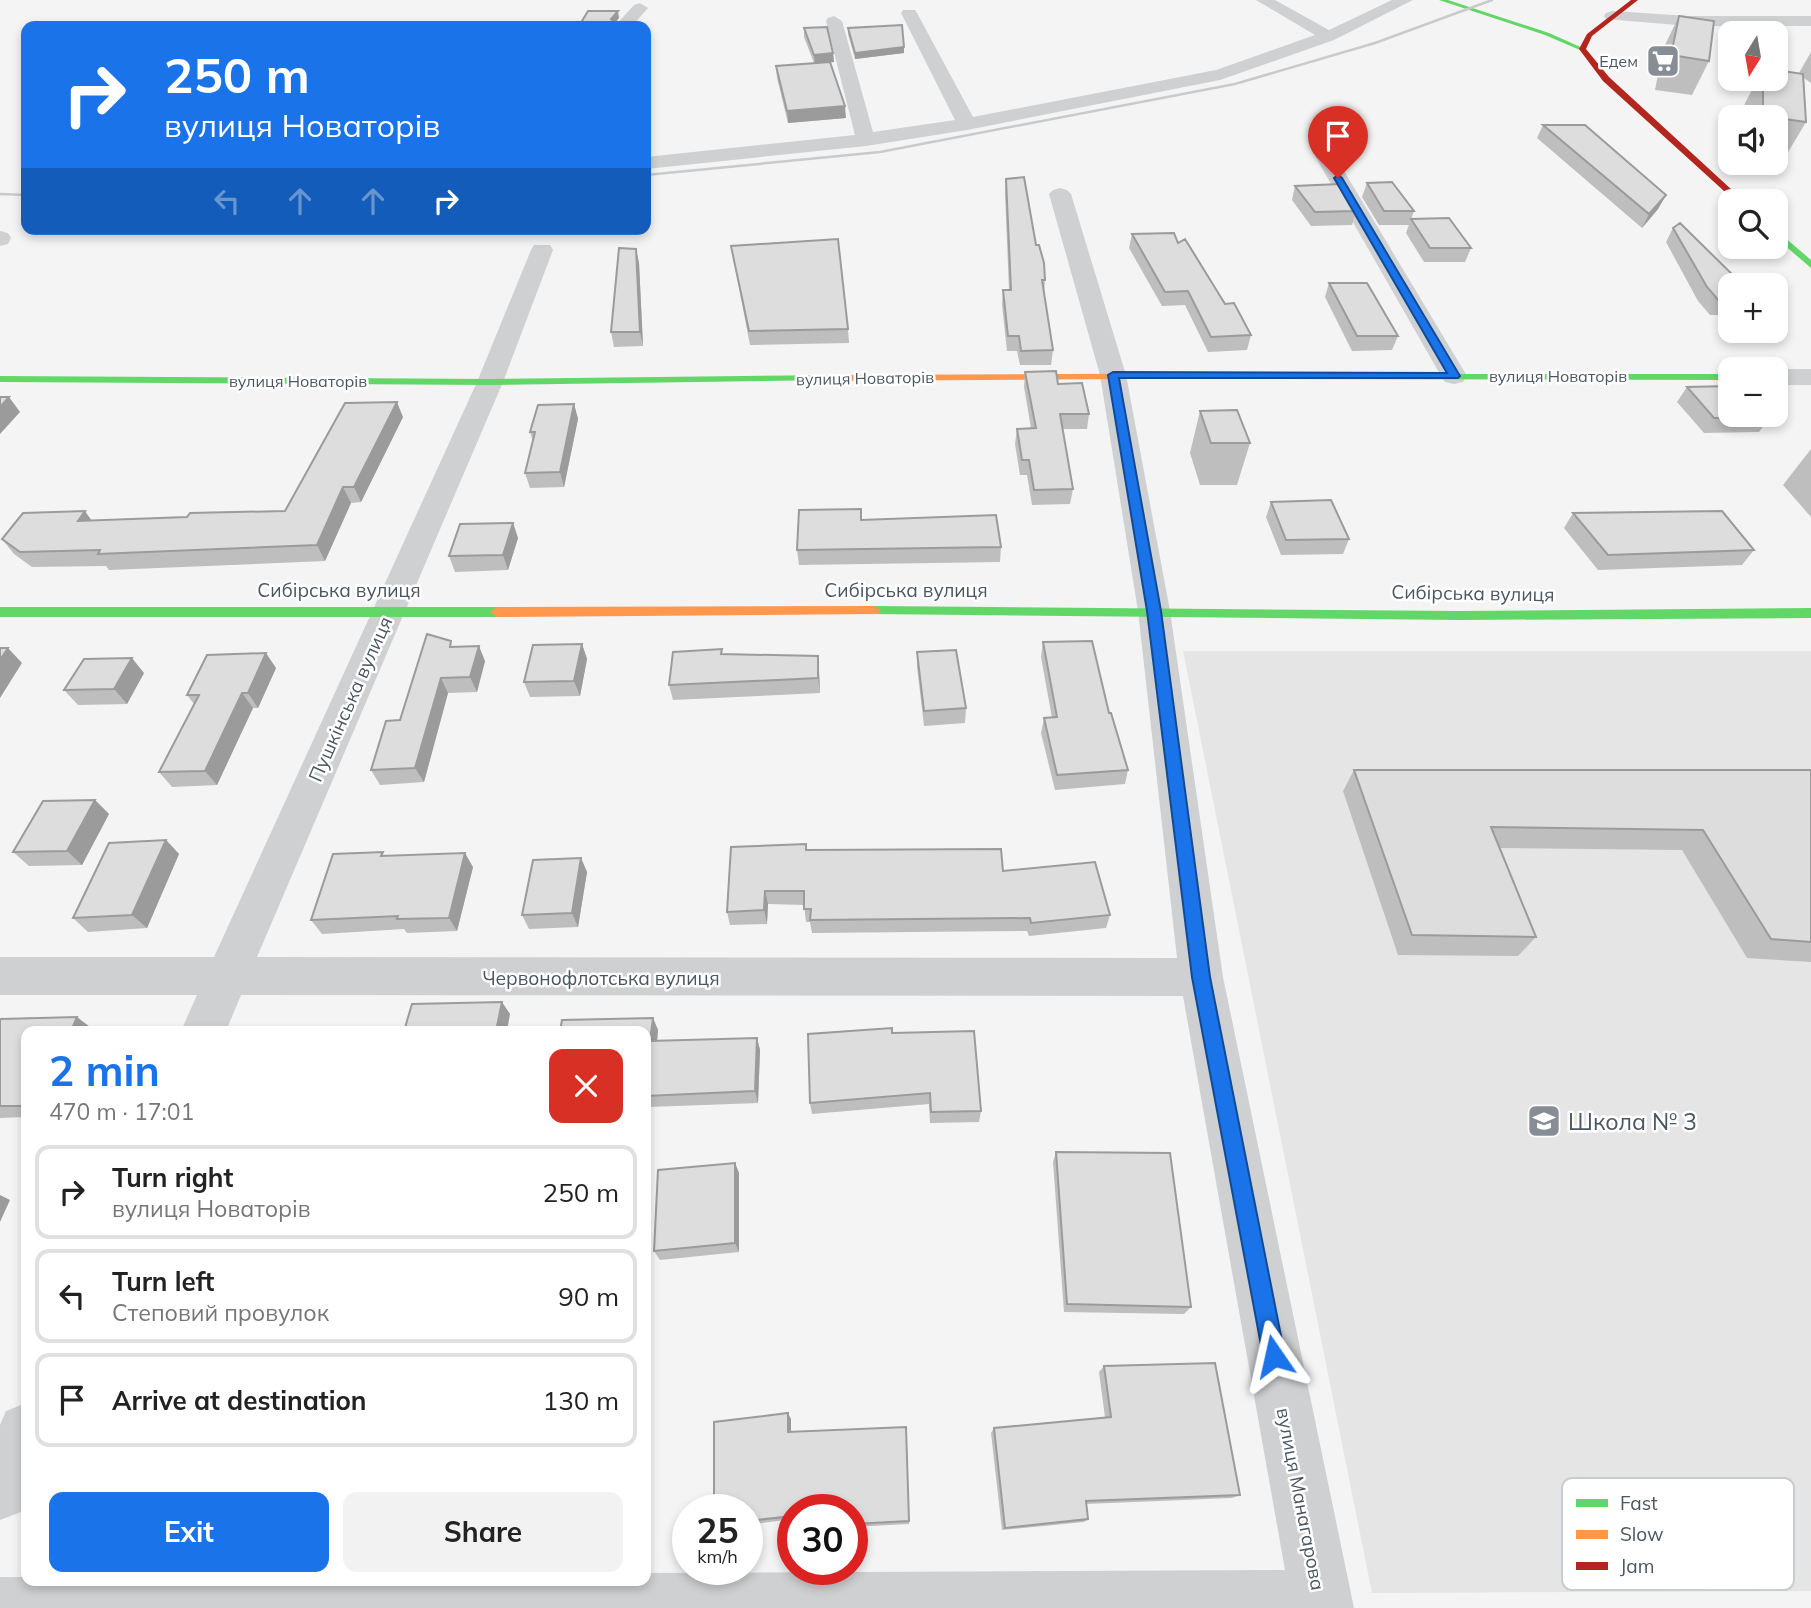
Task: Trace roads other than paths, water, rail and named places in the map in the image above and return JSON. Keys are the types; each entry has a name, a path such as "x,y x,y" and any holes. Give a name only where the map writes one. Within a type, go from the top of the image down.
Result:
{"street":[{"path":"1264,0 1328,36"},
{"path":"651,162 866,140 967,124 1220,75 1328,36 1405,0"},
{"path":"1441,0 1536,30 1582,49 1606,79 1728,189"},
{"path":"1582,49 1589,35 1635,0"},
{"path":"627,21 639,8"},
{"path":"909,13 967,124"},
{"path":"1612,16 1689,21 1811,21"},
{"path":"834,21 866,140"},
{"path":"1325,156 1454,376"},
{"name":"вулиця Манагарова","path":"1060,194 1113,375 1154,611 1201,977 1322,1604"},
{"path":"1788,244 1811,265"},
{"name":"Пушкінська вулиця","path":"205,1026 490,382 542,250"},
{"name":"вулиця Новаторів","path":"0,379 490,382 1113,375 1718,377"},
{"path":"1788,377 1811,377"},
{"name":"Сибірська вулиця","path":"0,612 1154,611 1635,617 1811,613"},
{"name":"Червонофлотська вулиця","path":"0,976 1201,977"},
{"path":"0,1491 21,1443"},
{"path":"0,1608 1322,1604"}],"railway":[{"path":"651,175 880,152 1235,84 1375,43 1492,0"},
{"path":"0,194 21,195"}],"place":[{"name":"Едем","path":"1663,61"},
{"name":"Школа № 3","path":"1544,1121"}]}
